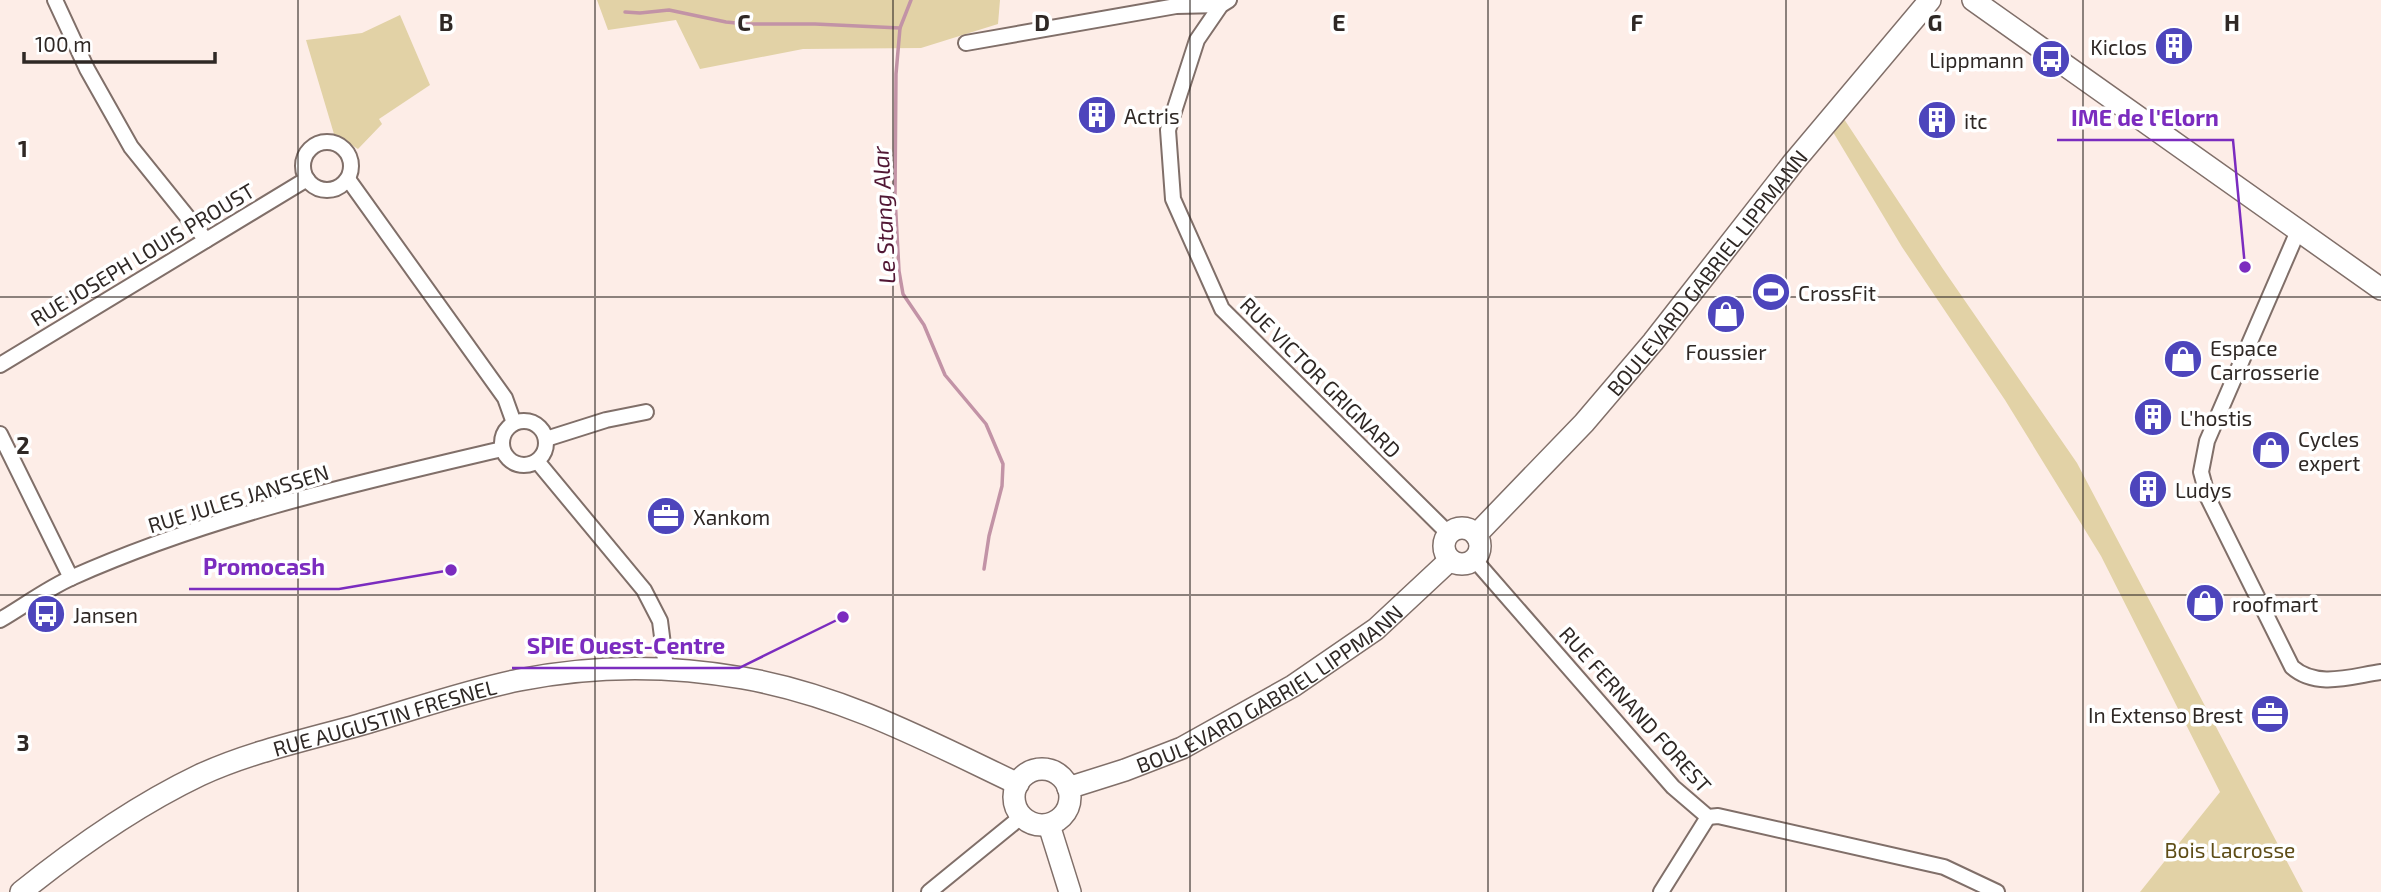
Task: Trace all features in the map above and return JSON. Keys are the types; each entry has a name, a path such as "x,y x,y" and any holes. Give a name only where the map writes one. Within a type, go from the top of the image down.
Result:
{"street":[{"path":"55,0 87,69 131,148 206,240"},
{"name":"BOULEVARD GABRIEL LIPPMANN","path":"1476,535 1584,423 1645,352 1793,163 1930,0"},
{"path":"1973,0 2381,289"},
{"path":"965,43 1176,6 1225,3"},
{"name":"RUE VICTOR GRIGNARD","path":"1225,3 1196,40 1168,130 1173,199 1222,309 1450,534"},
{"path":"324,142 336,143 346,150 350,159 348,179 339,187 327,190 316,187 307,179 303,168 305,156 313,146 324,142"},
{"name":"RUE JOSEPH LOUIS PROUST","path":"0,365 307,179"},
{"path":"348,179 505,398 514,423"},
{"path":"2298,231 2207,441 2201,472 2208,498 2292,667 2302,676 2330,680 2381,672"},
{"path":"546,439 606,420 646,412"},
{"path":"522,421 537,425 546,439 546,447 537,461 521,465 513,463 502,449 506,429 522,421"},
{"path":"0,434 71,578"},
{"name":"RUE JULES JANSSEN","path":"0,620 71,578 191,531 343,487 502,449"},
{"path":"537,461 644,590 660,621 666,668"},
{"path":"1466,529 1476,535 1480,545 1474,559 1465,564 1450,560 1444,544 1454,530 1466,529"},
{"name":"RUE FERNAND FOREST","path":"1474,559 1673,787 1708,817 1718,816 1944,867 1997,892"},
{"name":"BOULEVARD GABRIEL LIPPMANN","path":"1068,788 1125,770 1182,747 1293,686 1376,629 1450,560"},
{"name":"RUE AUGUSTIN FRESNEL","path":"21,892 80,845 120,819 201,775 240,760 517,680 598,669 666,668 745,678 804,690 848,705 1017,784"},
{"path":"1048,770 1063,779 1068,788 1068,810 1049,825 1034,824 1021,817 1014,801 1017,784 1031,772 1048,770"},
{"path":"929,892 1021,817"},
{"path":"1661,892 1708,817"},
{"path":"1049,825 1070,892"}],"green space":[{"path":"597,0 1000,0 998,24 921,48 803,49 700,69 676,20 608,30"},
{"path":"400,15 430,85 379,119 382,124 358,149 334,134 306,40 362,33"},
{"name":"Bois Lacrosse","path":"1844,119 1943,269 2077,463 2303,892 2140,892 2220,792 2101,556 2005,400 1902,247 1833,132"}],"waterway":[{"name":"Le Stang Alar","path":"911,0 900,28 896,74 895,197 899,271 903,294 924,325 945,375 986,424 1003,464 1002,486 989,536 984,569"},
{"path":"625,12 669,10 746,24 900,28"}],"place":[{"name":"Kiclos","path":"2174,46"},
{"name":"Lippmann","path":"2051,59"},
{"name":"Actris","path":"1097,115"},
{"name":"itc","path":"1937,120"},
{"name":"IME de l'Elorn","path":"2245,267"},
{"name":"CrossFit","path":"1771,292"},
{"name":"Foussier","path":"1726,314"},
{"name":"Espace Carrosserie","path":"2183,359"},
{"name":"L'hostis","path":"2153,417"},
{"name":"Cycles expert","path":"2271,450"},
{"name":"Ludys","path":"2148,489"},
{"name":"Xankom","path":"666,516"},
{"name":"Promocash","path":"451,570"},
{"name":"roofmart","path":"2205,603"},
{"name":"Jansen","path":"46,614"},
{"name":"SPIE Ouest-Centre","path":"843,617"},
{"name":"In Extenso Brest","path":"2270,714"}]}
